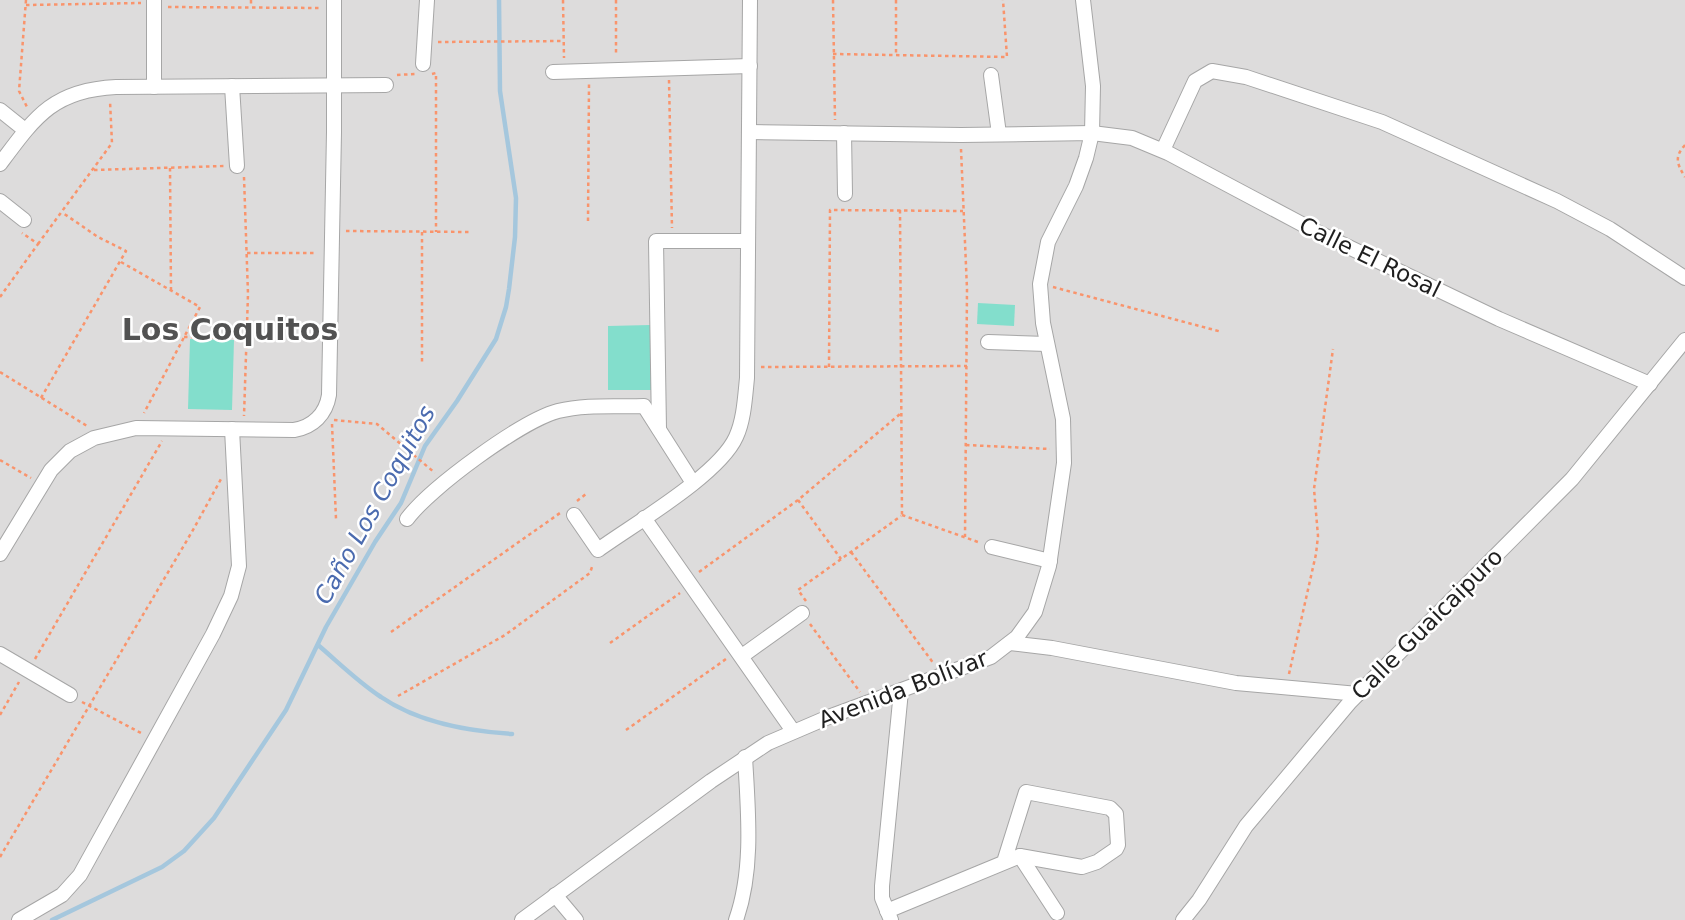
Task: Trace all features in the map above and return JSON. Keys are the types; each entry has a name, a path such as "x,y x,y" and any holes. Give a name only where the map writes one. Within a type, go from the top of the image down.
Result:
{"street":[{"path":"423,64 426,0"},
{"path":"574,516 598,550 692,484 724,456 738,434 746,393 747,367 750,0"},
{"name":"Avenida Bolívar","path":"522,920 746,757 793,731 991,657 1010,643 1035,612 1050,561 1061,496 1065,449 1063,419 1041,314 1040,284 1048,242 1076,186 1092,133 1093,86 1083,0"},
{"path":"154,3 154,87"},
{"path":"0,554 51,470 70,451 94,438 136,428 302,429 324,412 328,395 334,4"},
{"path":"553,72 750,66"},
{"path":"1163,150 1195,81 1212,71 1246,77 1382,122 1558,201 1610,229 1685,278"},
{"path":"991,75 999,134"},
{"path":"0,164 36,117 51,105 85,90 109,87 386,85"},
{"path":"232,86 237,166"},
{"path":"0,110 25,131"},
{"name":"Calle El Rosal","path":"749,132 961,135 1092,133 1132,138 1163,150 1312,230 1499,318 1650,384"},
{"path":"840,133 845,194"},
{"path":"0,201 24,220"},
{"path":"659,430 656,241 747,241"},
{"name":"Calle Guaicaipuro","path":"1184,920 1246,826 1358,694 1572,478 1685,340"},
{"path":"988,342 1047,344"},
{"path":"407,519 416,507 441,485 527,425 555,412 575,408 644,406 692,484"},
{"path":"19,920 71,887 88,861 231,596 240,559 235,477 238,429"},
{"path":"644,518 793,731"},
{"path":"992,547 1050,561"},
{"path":"740,653 802,613"},
{"path":"1010,643 1065,650 1236,683 1358,694"},
{"path":"0,654 70,695"},
{"path":"901,691 882,886 889,916 1020,856 1075,867 1089,866 1118,845 1116,814 1110,808 1026,792 1004,862"},
{"path":"736,920 744,891 748,822 746,757"},
{"path":"1020,856 1057,913"},
{"path":"555,895 576,920"}],"path":[{"path":"251,0 251,8"},
{"path":"424,41 563,41 563,0"},
{"path":"616,0 616,70"},
{"path":"833,0 833,54 840,133"},
{"path":"896,0 897,56"},
{"path":"833,54 1007,58 1003,0"},
{"path":"36,117 26,106 19,90 26,2 154,3 251,8 334,4"},
{"path":"669,69 672,242"},
{"path":"588,221 589,71"},
{"path":"386,85 386,75 436,74 436,232"},
{"path":"0,297 113,144 109,87"},
{"path":"961,135 967,366 964,537"},
{"path":"1685,145 1676,158 1685,177"},
{"path":"94,170 243,166 247,338 238,429"},
{"path":"170,168 170,291"},
{"path":"830,367 830,209 965,211"},
{"path":"900,210 902,515"},
{"path":"41,398 126,251 98,237 63,213"},
{"path":"24,220 17,229 38,244"},
{"path":"332,231 470,232"},
{"path":"422,232 422,362"},
{"path":"247,253 331,253"},
{"path":"120,261 200,307 136,428"},
{"path":"1040,284 1222,332"},
{"path":"184,337 247,338"},
{"path":"1286,687 1316,554 1318,537 1314,489 1333,349"},
{"path":"747,367 967,366"},
{"path":"0,372 87,427 94,438"},
{"path":"610,643 798,500 901,413"},
{"path":"335,519 332,420 377,424 423,462"},
{"path":"0,715 169,429"},
{"path":"966,444 1065,449"},
{"path":"0,460 42,484"},
{"path":"0,857 221,479 235,477"},
{"path":"391,632 586,495"},
{"path":"798,500 841,559"},
{"path":"902,515 992,547"},
{"path":"868,703 802,613 810,607 798,590 902,515"},
{"path":"398,696 477,652 532,616 590,573 598,550"},
{"path":"851,552 943,676"},
{"path":"626,730 740,653"},
{"path":"70,695 154,740"}],"shaded area":[{"path":"0,0 1685,0 1685,920 0,920"},
{"path":"978,303 1015,305 1014,326 977,324"},
{"path":"650,325 651,390 608,390 608,326"},
{"path":"190,339 234,340 232,410 188,409"}],"waterway":[{"name":"Caño Los Coquitos","path":"52,920 162,867 184,851 214,818 286,710 326,627 401,503 425,446 496,339 509,289 516,198 500,91 499,0"},
{"path":"318,645 373,691 411,713 461,728 512,734"}],"district":[{"name":"Los Coquitos","path":"230,329"}]}
